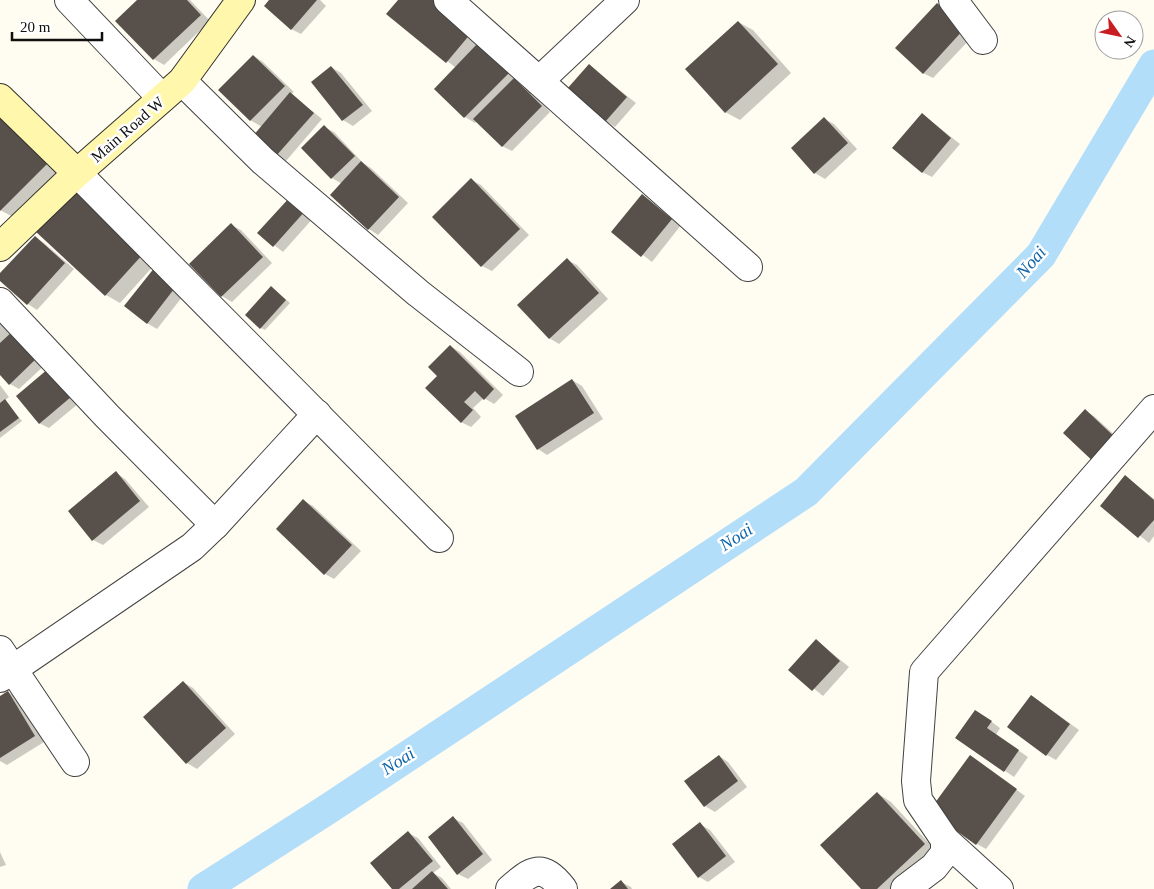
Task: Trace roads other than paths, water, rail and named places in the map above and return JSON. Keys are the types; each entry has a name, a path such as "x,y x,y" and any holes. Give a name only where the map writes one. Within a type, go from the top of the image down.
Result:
{"street":[{"path":"69,0 172,90 262,162 418,293 519,372"},
{"name":"Main Road W","path":"0,247 77,174 172,90 241,0"},
{"path":"448,0 748,267"},
{"path":"539,81 625,0"},
{"path":"954,0 983,40"},
{"path":"0,98 439,538"},
{"path":"0,302 107,416 215,526"},
{"path":"999,889 944,840 918,800 916,781 924,672 1154,409"},
{"path":"75,762 5,666 192,547 215,526 317,414"},
{"path":"905,889 934,867 945,853 944,840"},
{"path":"510,889 528,873 543,872 563,889"}],"waterway":[{"name":"Noai","path":"203,889 331,807 806,492 1041,255 1154,65"}]}
